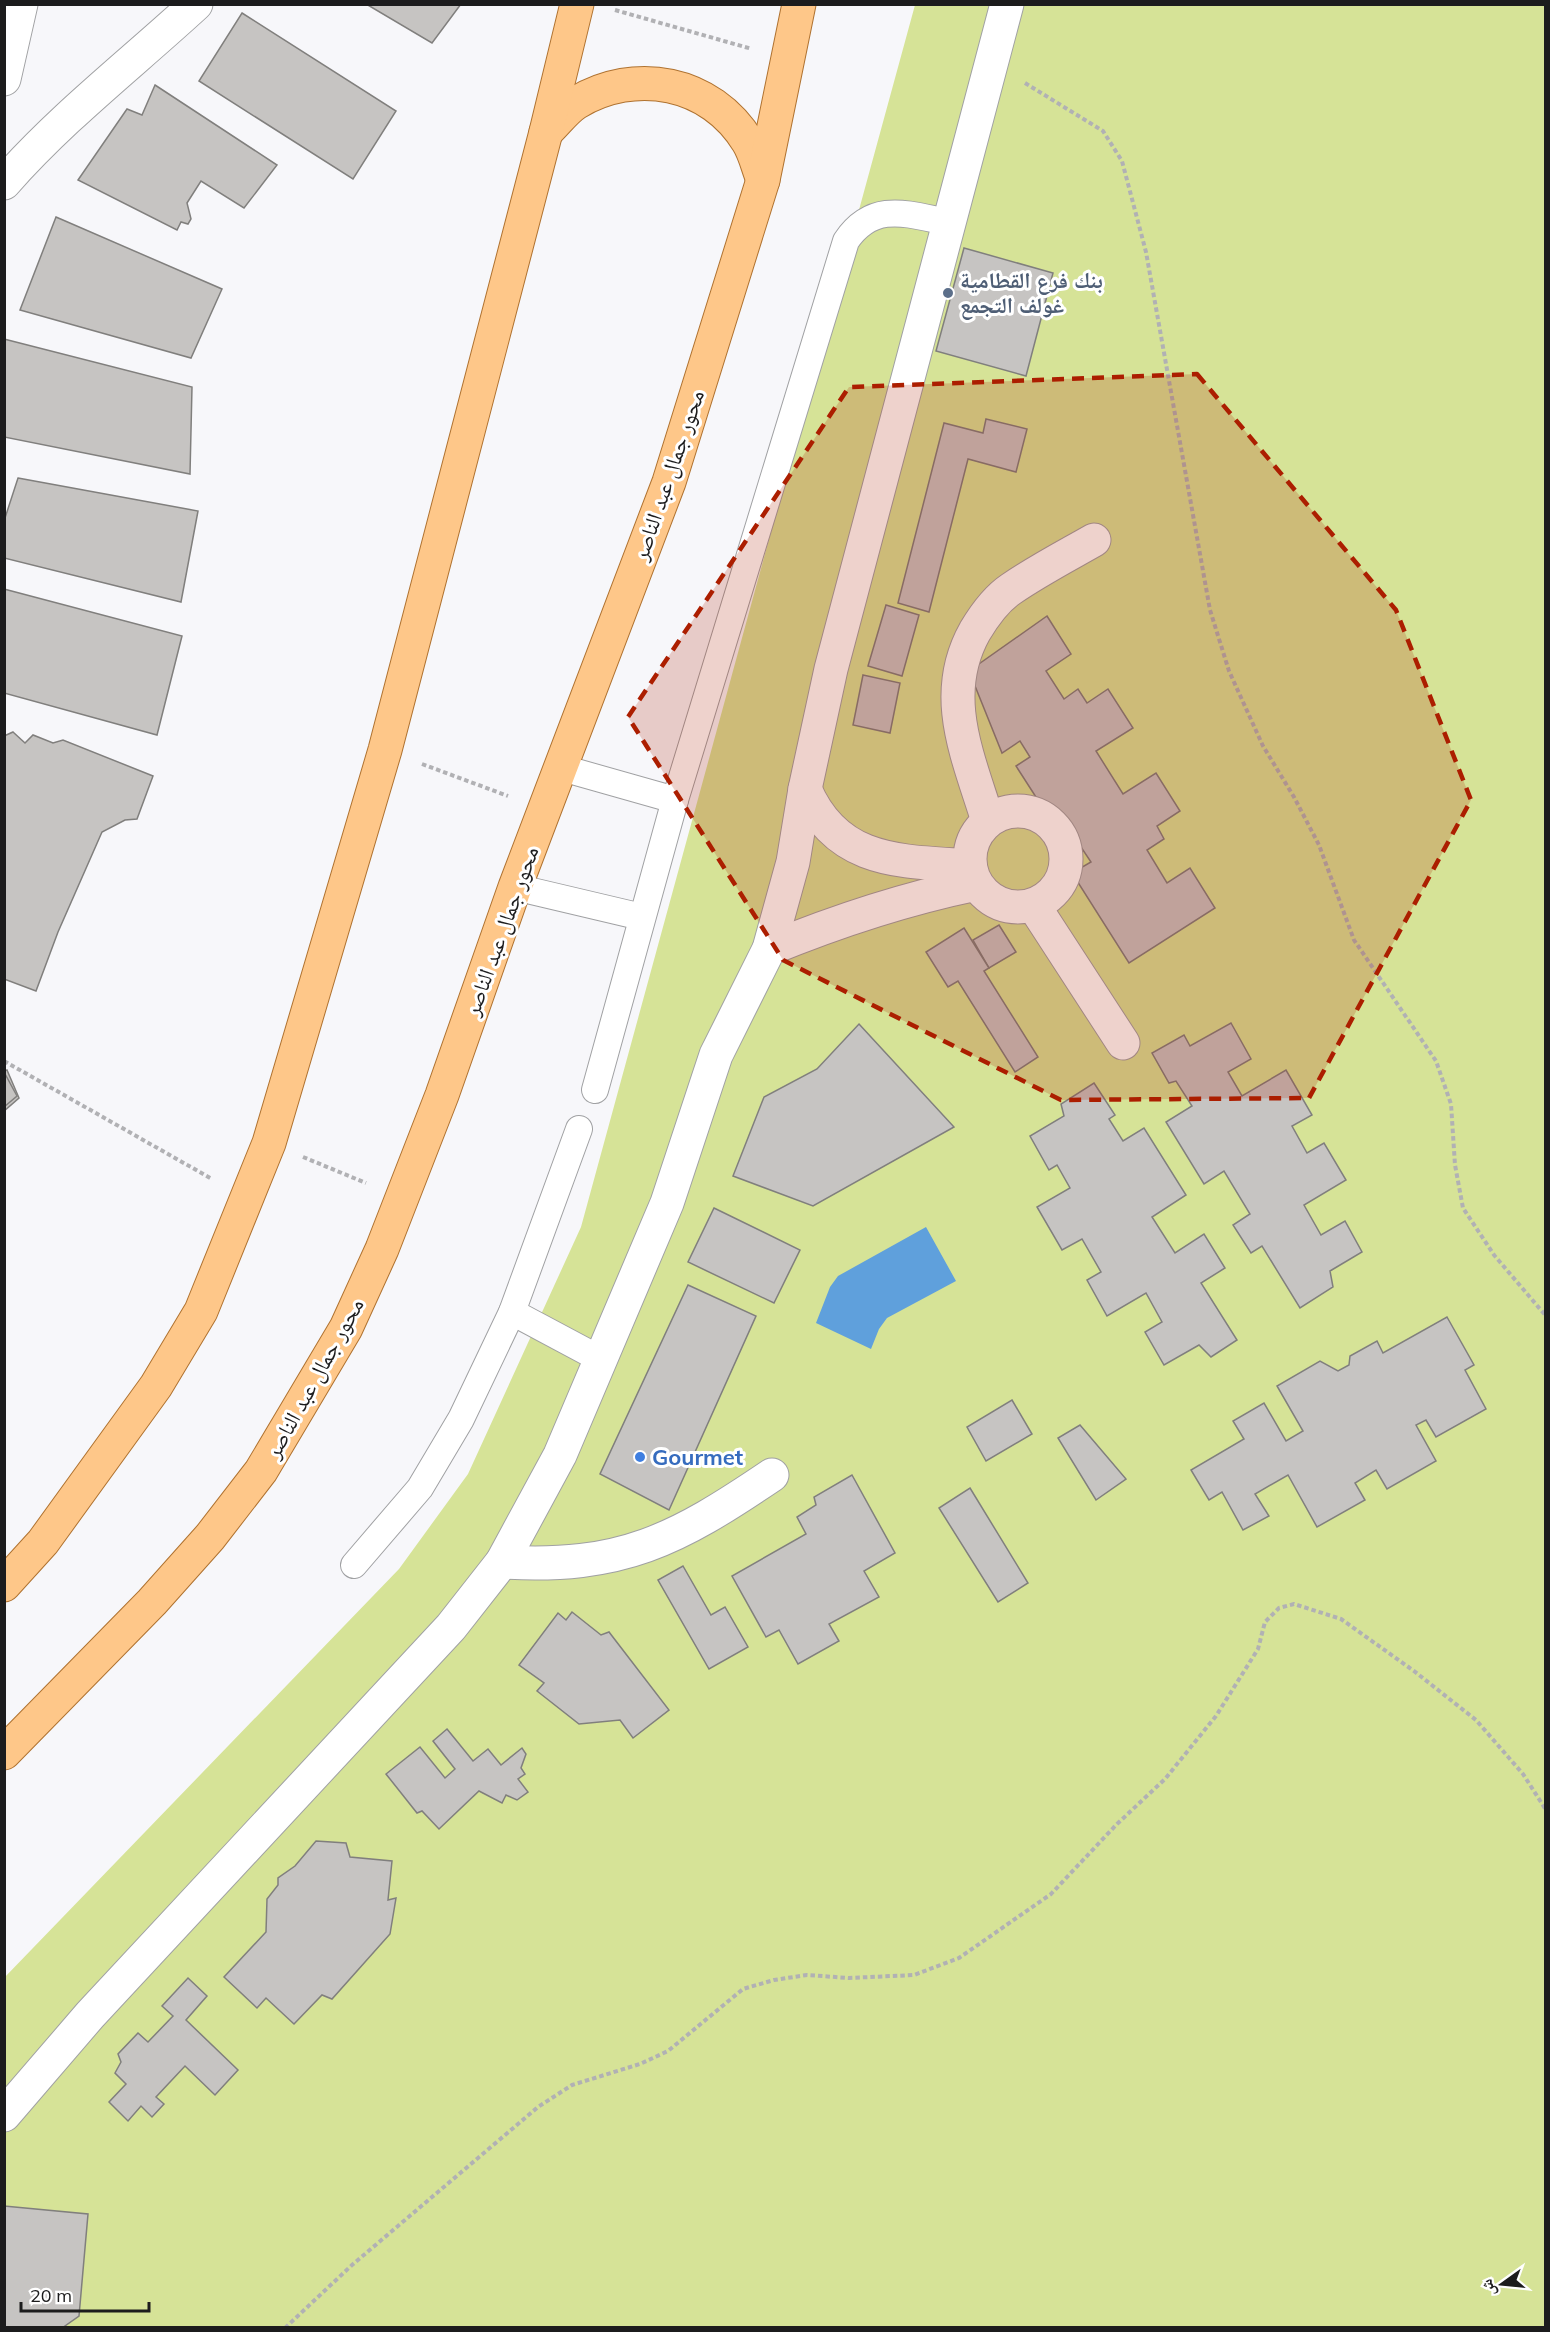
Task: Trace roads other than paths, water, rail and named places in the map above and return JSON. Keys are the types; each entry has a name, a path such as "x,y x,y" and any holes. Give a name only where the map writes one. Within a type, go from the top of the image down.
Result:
{"main road":[{"name":"محور جمال عبد الناصر","path":"4,1753 152,1602 210,1537 261,1471 346,1328 402,1198 442,1095 515,887 669,482 763,180 799,4"},
{"path":"4,1585 50,1532 156,1386 201,1311 269,1143 385,750 546,132 591,6"},
{"path":"546,132 574,104 611,87 650,82 689,91 724,112 748,142 763,180"}],"street":[{"path":"4,79 21,4"},
{"path":"4,183 29,155 86,101 196,4"},
{"path":"4,2115 90,2015 451,1627 502,1562 545,1486 602,1360 673,1187 717,1055 769,949 793,862 805,789 831,669 947,222 1007,4"},
{"path":"988,821 957,718 957,682 966,647 984,616 1009,590 1094,540"},
{"path":"805,789 812,807 824,823 838,837 854,847 884,858 973,875"},
{"path":"1010,811 1034,813 1054,826 1065,847 1065,871 1054,893 1034,906 1012,908 991,900 973,875 973,841 988,821 1010,811"},
{"path":"769,949 973,875"},
{"path":"1034,906 1123,1043"},
{"path":"502,1562 574,1562 646,1548 687,1530 772,1475"}],"lane":[{"path":"595,1090 675,800 846,241 860,225 878,215 893,213 947,222"},
{"path":"562,768 675,800"},
{"path":"515,887 642,916"},
{"path":"354,1565 407,1505 438,1460 461,1419 512,1312 579,1129"},
{"path":"512,1312 602,1360"}],"water":[{"path":"926,1227 956,1281 887,1318 879,1329 871,1349 816,1323 830,1287 838,1276"}],"place":[{"name":"بنك فرع القطامية غولف التجمع","path":"948,293"},
{"name":"Gourmet","path":"640,1457"}]}
